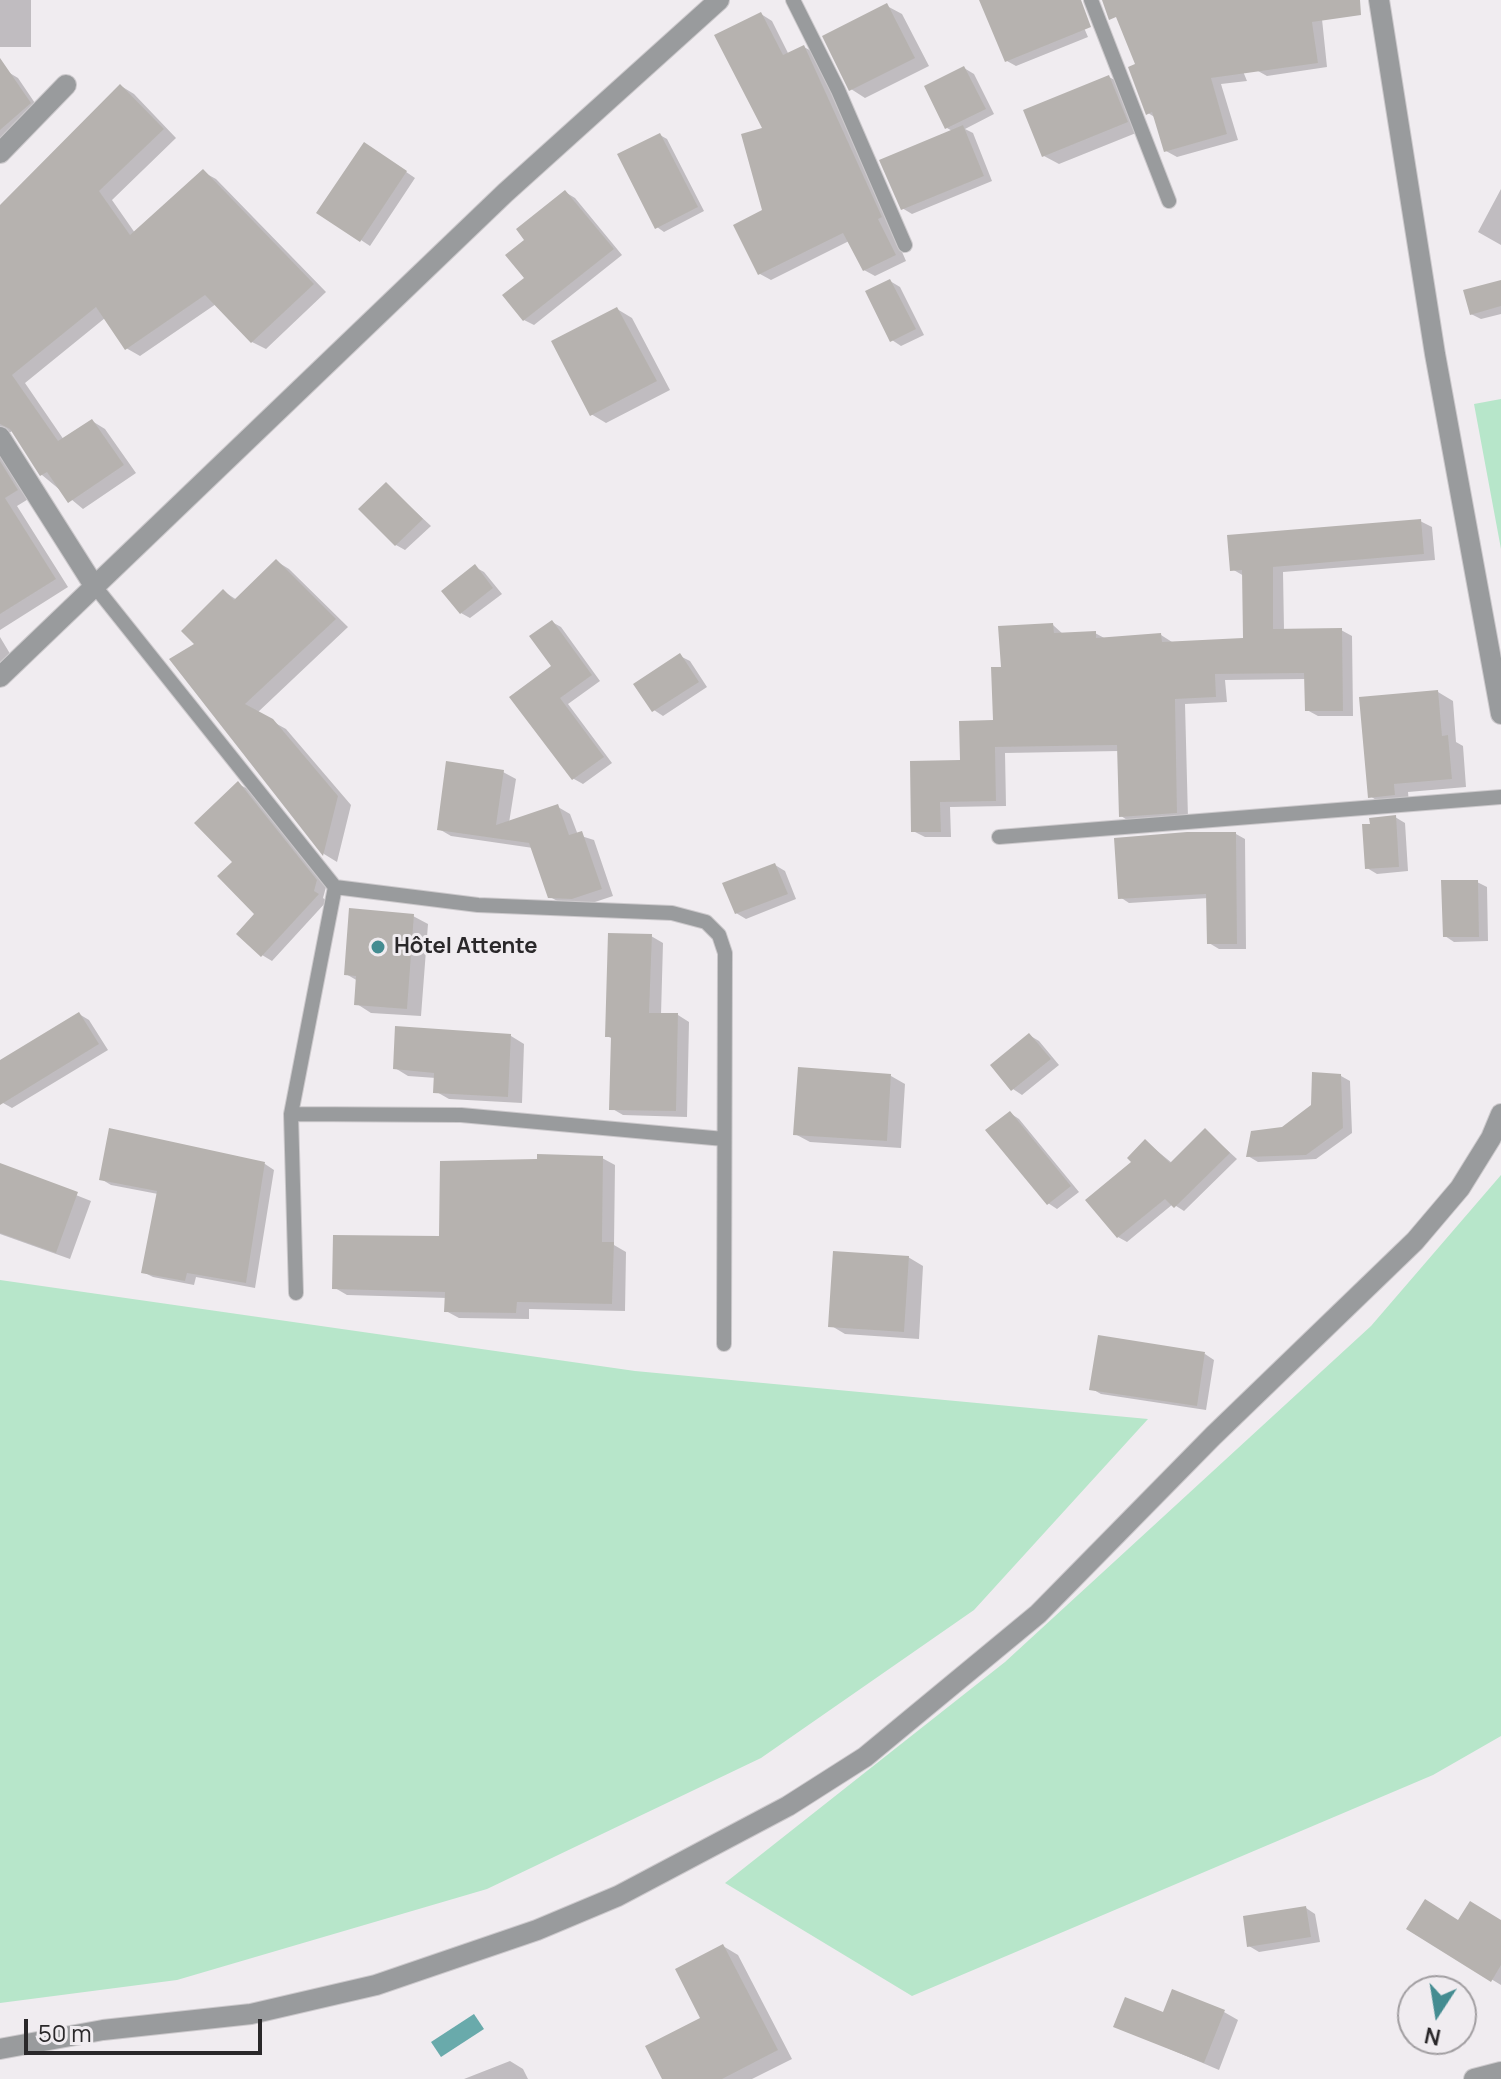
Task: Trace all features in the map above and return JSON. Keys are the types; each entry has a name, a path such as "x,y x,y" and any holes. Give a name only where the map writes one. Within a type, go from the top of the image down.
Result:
{"street":[{"path":"0,677 93,584 505,193 719,0"},
{"path":"1379,0 1435,354 1501,714"},
{"path":"0,153 66,85"},
{"path":"0,437 93,584"},
{"path":"0,2049 103,2030 251,2014 376,1985 537,1930 618,1896 788,1806 865,1757 1038,1614 1213,1436 1415,1241 1460,1188 1491,1138 1501,1114"},
{"path":"1474,2079 1501,2072"}],"lane":[{"path":"793,0 838,90 905,245"},
{"path":"1091,0 1169,201"},
{"path":"93,584 335,887 478,905 672,913 706,922 719,935 725,953 724,1344"},
{"path":"999,837 1501,797"},
{"path":"296,1293 291,1114 335,887"},
{"path":"291,1114 461,1115 724,1139"}],"green space":[{"path":"1501,399 1501,549 1474,404"},
{"path":"1501,1175 1501,1736 1433,1775 912,1996 725,1883 1005,1662 1371,1326"},
{"path":"0,1280 635,1371 1148,1419 974,1610 761,1758 487,1889 177,1980 0,2003"}],"water":[{"path":"474,2014 484,2029 441,2057 431,2042"}],"building":[{"path":"979,0 1081,0 1091,27 1005,62"},
{"path":"1102,0 1360,0 1361,15 1312,22 1318,63 1211,78 1227,134 1164,152 1152,112 1146,115 1128,67 1135,64 1116,17 1109,20"},
{"path":"887,3 915,58 849,91 822,36"},
{"path":"761,12 783,55 804,45 882,217 878,219 896,255 863,271 843,233 758,275 733,225 762,210 741,134 762,128 714,35"},
{"path":"0,58 31,103 0,130"},
{"path":"964,66 986,109 945,129 924,86"},
{"path":"1109,75 1128,122 1042,157 1023,110"},
{"path":"120,84 164,129 99,191 130,235 203,169 314,284 251,343 205,295 125,350 96,307 12,375 58,441 92,419 124,465 68,503 47,472 40,476 10,429 0,424 0,205"},
{"path":"963,125 984,176 901,210 879,160"},
{"path":"660,133 698,207 655,229 617,154"},
{"path":"364,142 407,171 360,242 316,213"},
{"path":"565,190 614,249 523,321 502,295 524,278 505,255 524,240 516,229"},
{"path":"890,279 916,329 890,342 865,291"},
{"path":"1501,280 1501,306 1470,315 1463,290"},
{"path":"617,307 657,381 590,416 551,341"},
{"path":"0,461 18,490 5,498 56,579 0,614"},
{"path":"386,482 423,519 395,546 358,509"},
{"path":"1421,519 1424,554 1273,567 1273,629 1342,628 1343,711 1305,711 1304,673 1215,674 1216,697 1175,699 1177,813 1119,817 1117,745 995,747 996,801 940,802 941,832 911,832 910,761 960,760 959,721 993,720 991,667 1001,667 998,626 1053,623 1054,633 1096,631 1096,638 1161,633 1162,642 1243,638 1242,570 1230,571 1227,535"},
{"path":"276,559 336,619 245,704 273,719 338,796 323,856 169,659 194,644 181,631 223,589 234,600"},
{"path":"475,564 493,588 460,614 441,591"},
{"path":"552,620 592,675 560,698 604,757 572,780 509,697 551,666 529,636"},
{"path":"680,653 699,682 652,712 633,684"},
{"path":"1438,690 1442,736 1448,735 1452,779 1394,784 1395,795 1368,798 1359,697"},
{"path":"446,761 504,770 496,825 558,804 569,835 582,831 602,889 572,899 548,898 529,843 437,830"},
{"path":"238,781 317,880 314,891 319,894 261,957 236,934 254,914 217,876 232,862 194,823"},
{"path":"1396,815 1399,867 1365,869 1362,824 1370,824 1369,818"},
{"path":"1187,832 1236,832 1237,944 1207,944 1206,894 1118,899 1114,838"},
{"path":"775,863 788,894 735,914 722,883"},
{"path":"1441,880 1478,880 1479,937 1443,937"},
{"path":"349,908 414,914 407,1009 354,1005 356,976 344,975"},
{"path":"608,933 652,934 649,1013 678,1013 676,1111 609,1110 611,1037 605,1037"},
{"path":"79,1012 99,1044 0,1105 0,1060"},
{"path":"395,1026 511,1034 508,1097 433,1093 434,1073 393,1069"},
{"path":"1029,1033 1051,1059 1011,1091 990,1065"},
{"path":"798,1067 891,1074 887,1141 793,1135"},
{"path":"1312,1072 1341,1074 1343,1128 1306,1155 1246,1157 1251,1131 1282,1127 1311,1105"},
{"path":"1010,1111 1071,1186 1047,1205 985,1130"},
{"path":"109,1128 265,1162 246,1283 187,1273 185,1281 141,1273 157,1191 99,1180"},
{"path":"1205,1128 1230,1153 1174,1208 1165,1199 1117,1238 1085,1200 1131,1162 1127,1158 1145,1139 1170,1163"},
{"path":"537,1154 603,1156 602,1242 614,1242 612,1304 517,1302 516,1313 444,1312 445,1292 332,1289 333,1235 439,1236 440,1161 537,1159"},
{"path":"0,1163 78,1192 56,1253 0,1233"},
{"path":"833,1251 909,1256 904,1332 828,1327"},
{"path":"1098,1335 1205,1352 1197,1406 1089,1390"},
{"path":"1425,1899 1458,1920 1470,1901 1501,1920 1501,1965 1491,1982 1406,1929"},
{"path":"1306,1906 1311,1937 1247,1947 1243,1916"},
{"path":"723,1944 778,2050 722,2079 662,2079 645,2046 700,2018 675,1969"},
{"path":"1172,1989 1225,2010 1204,2063 1113,2027 1125,1997 1163,2012"}],"place":[{"name":"Hôtel Attente","path":"378,947"}]}
